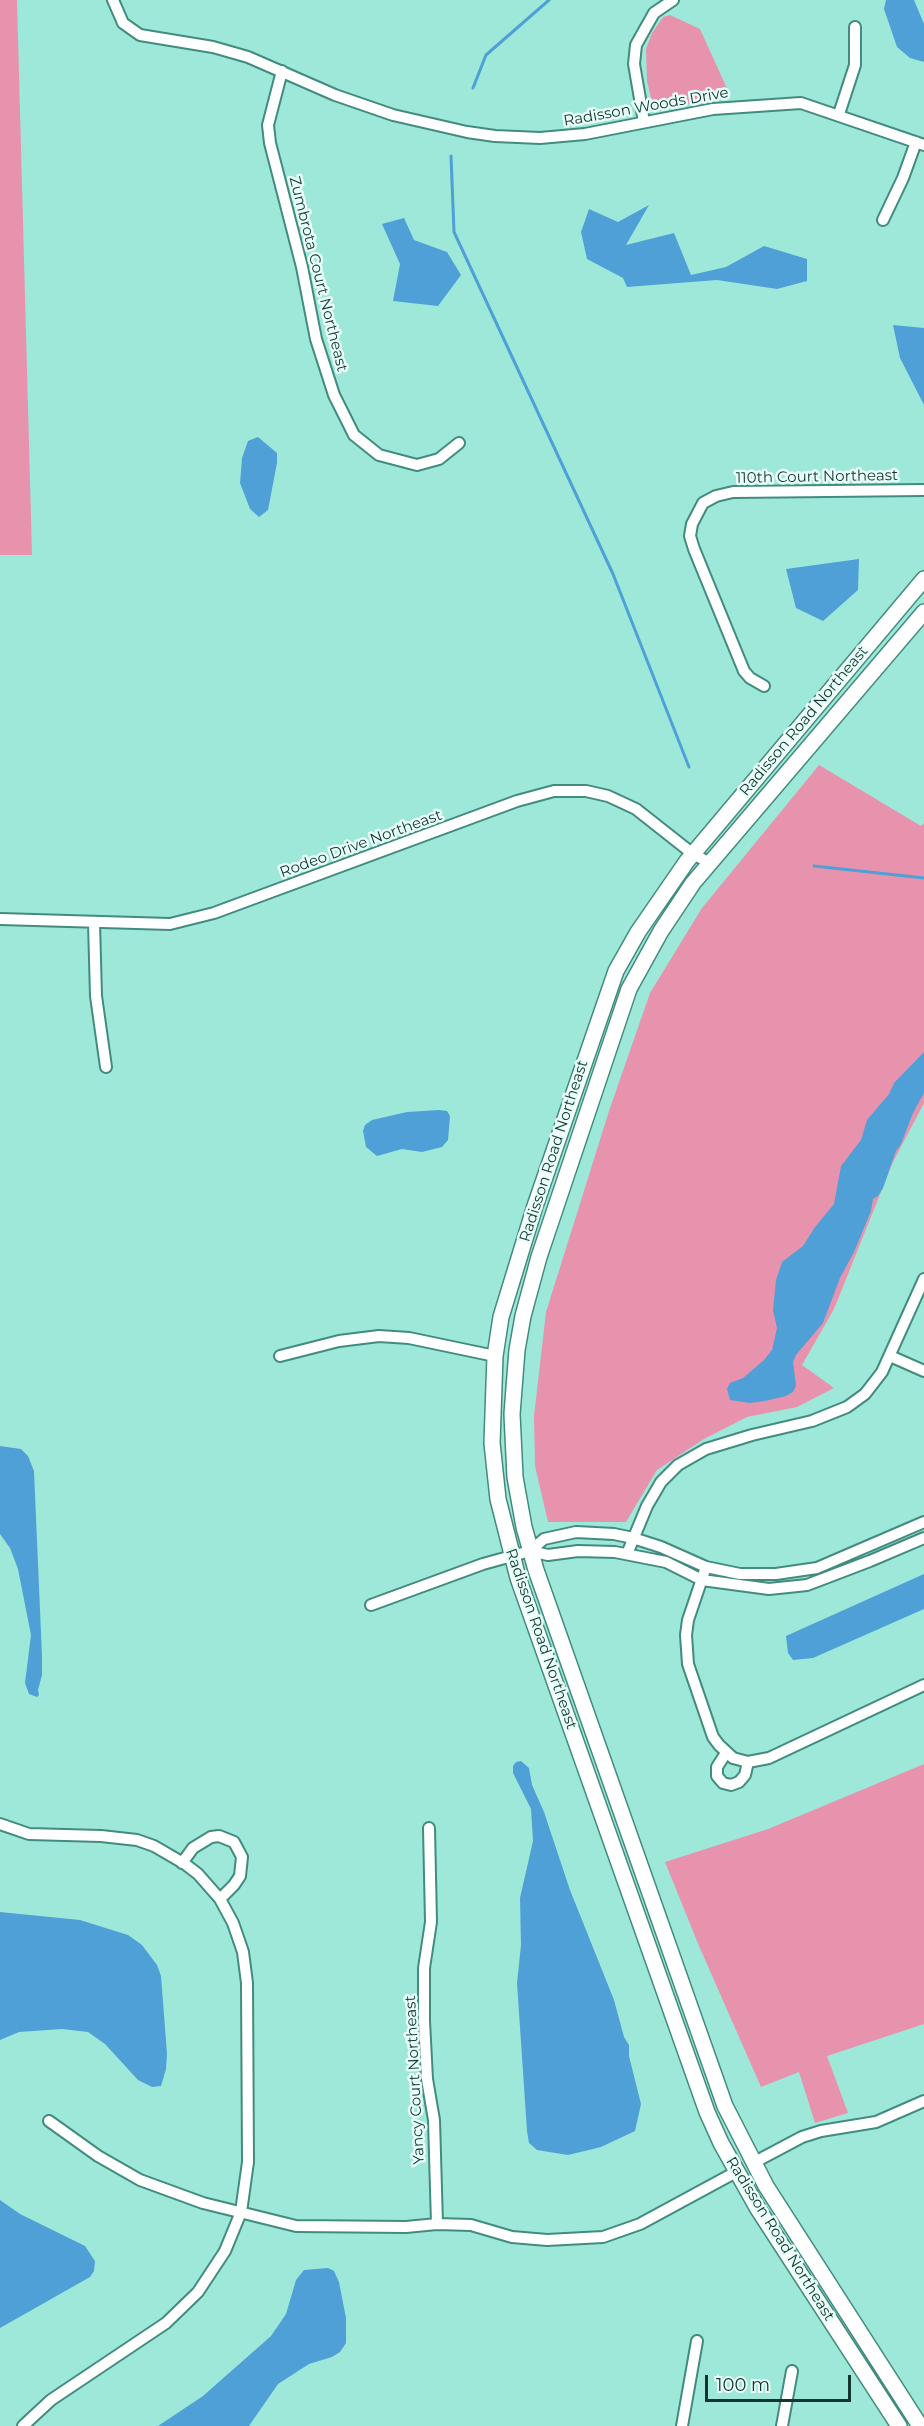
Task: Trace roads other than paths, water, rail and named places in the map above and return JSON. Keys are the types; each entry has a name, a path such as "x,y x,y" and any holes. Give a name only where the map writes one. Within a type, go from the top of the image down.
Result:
{"main road":[{"name":"Radisson Road Northeast","path":"900,2426 758,2210 736,2172 707,2112 511,1557 498,1499 492,1443 495,1356 501,1317 534,1209 616,971 638,932 693,854 924,579"},
{"name":"Radisson Road Northeast","path":"920,2426 753,2163 725,2106 530,1551 515,1477 513,1384 523,1316 539,1257 629,989 661,931 693,883 924,612"},
{"path":"707,2112 717,2119 735,2150 747,2161 753,2163"},
{"path":"736,2172 759,2188 783,2223 793,2227"}],"street":[{"name":"Radisson Woods Drive","path":"113,0 123,23 140,35 213,47 248,57 335,95 393,115 495,136 540,138 585,134 713,109 770,103 801,103 920,143"},
{"path":"644,122 634,64 636,45 654,13 673,0"},
{"path":"839,114 855,65 855,27"},
{"name":"Zumbrota Court Northeast","path":"282,71 268,125 270,143 302,267 316,339 334,395 354,435 379,455 417,465 439,459 459,443"},
{"path":"883,220 920,143"},
{"name":"110th Court Northeast","path":"764,686 750,678 744,671 694,549 690,536 692,524 703,504 716,496 733,492 924,490"},
{"name":"Rodeo Drive Northeast","path":"0,919 170,924 214,913 517,801 554,791 586,790 608,796 636,810 693,854 710,863"},
{"path":"94,923 96,996 106,1067"},
{"path":"627,1554 646,1506 661,1482 678,1465 706,1449 812,1421 847,1407 866,1394 882,1372 924,1279"},
{"path":"280,1356 339,1341 379,1336 409,1338 495,1356"},
{"path":"890,1356 924,1371"},
{"path":"371,1605 483,1564 530,1551 544,1539 576,1532 614,1534 633,1538 661,1546 706,1567 740,1574 776,1574 817,1568 924,1522"},
{"path":"530,1551 548,1555 597,1551 627,1554 666,1562 702,1580 769,1589 807,1585 924,1538"},
{"path":"706,1567 688,1620 686,1635 688,1664 713,1737 726,1753 748,1762 770,1758 924,1684"},
{"path":"726,1753 717,1767 717,1776 723,1783 731,1785 739,1782 745,1775 748,1762"},
{"path":"0,1824 29,1834 101,1836 137,1840 154,1846 182,1863 198,1874 219,1899 239,1935 247,1983 249,2124 246,2182 241,2212 218,2263 188,2303 152,2333 51,2400 22,2426"},
{"name":"Yancy Court Northeast","path":"429,1828 431,1912 424,1968 424,2021 427,2079 434,2120 437,2224"},
{"path":"182,1863 193,1848 211,1838 219,1836 234,1842 242,1857 240,1876 219,1899"},
{"path":"753,2163 802,2137 821,2131 876,2122 924,2101"},
{"path":"49,2121 98,2156 140,2180 178,2196 296,2226 318,2228 406,2227 437,2224 471,2226 512,2237 547,2240 603,2237 640,2224 736,2172"},
{"path":"682,2426 698,2341"},
{"path":"782,2426 792,2371"}],"water":[{"path":"886,0 914,0 924,24 924,62 910,58 897,47 884,9"},
{"path":"649,205 626,245 674,233 691,275 726,267 764,246 807,259 807,281 777,289 717,280 627,287 623,278 587,259 581,232 589,209 618,222"},
{"path":"404,218 414,240 447,252 461,275 438,306 393,301 400,264 382,224"},
{"path":"893,325 924,328 924,405 900,358"},
{"path":"258,437 277,453 268,510 259,517 250,509 240,483 242,458 248,441"},
{"path":"859,559 858,590 823,621 796,608 786,569"},
{"path":"924,1052 924,1093 896,1151 883,1188 873,1199 871,1211 840,1278 823,1323 796,1355 793,1362 796,1386 793,1392 786,1396 750,1403 730,1400 727,1389 730,1383 743,1378 772,1350 777,1328 773,1310 776,1280 782,1262 803,1246 834,1204 841,1166 861,1140 867,1120 889,1094 894,1083"},
{"path":"447,1111 450,1116 448,1140 442,1147 422,1152 402,1149 377,1156 366,1147 363,1131 365,1125 372,1120 407,1112"},
{"path":"0,1446 21,1449 28,1456 34,1471 42,1656 42,1675 37,1697 29,1694 25,1683 31,1635 18,1569 10,1548 0,1534"},
{"path":"924,1574 924,1609 813,1658 793,1660 788,1653 786,1636"},
{"path":"521,1761 529,1768 532,1785 544,1812 570,1890 614,2000 624,2037 629,2045 629,2056 641,2104 635,2131 601,2147 568,2155 537,2150 529,2143 527,2131 517,1983 521,1945 520,1898 533,1841 531,1809 513,1773 513,1766 516,1762"},
{"path":"0,1912 80,1920 128,1935 142,1945 157,1965 161,1976 167,2054 161,2086 152,2087 138,2080 105,2044 88,2032 62,2029 19,2032 0,2040"},
{"path":"0,2200 20,2214 85,2246 95,2261 94,2271 90,2277 0,2328"},
{"path":"328,2268 334,2271 339,2282 346,2318 346,2343 340,2352 309,2364 278,2384 249,2426 158,2426 203,2396 271,2336 286,2314 296,2280 304,2270"}],"waterway":[{"path":"473,88 486,55 549,0"},
{"path":"451,156 454,232 613,574 689,767"},
{"path":"814,866 924,878"}]}
